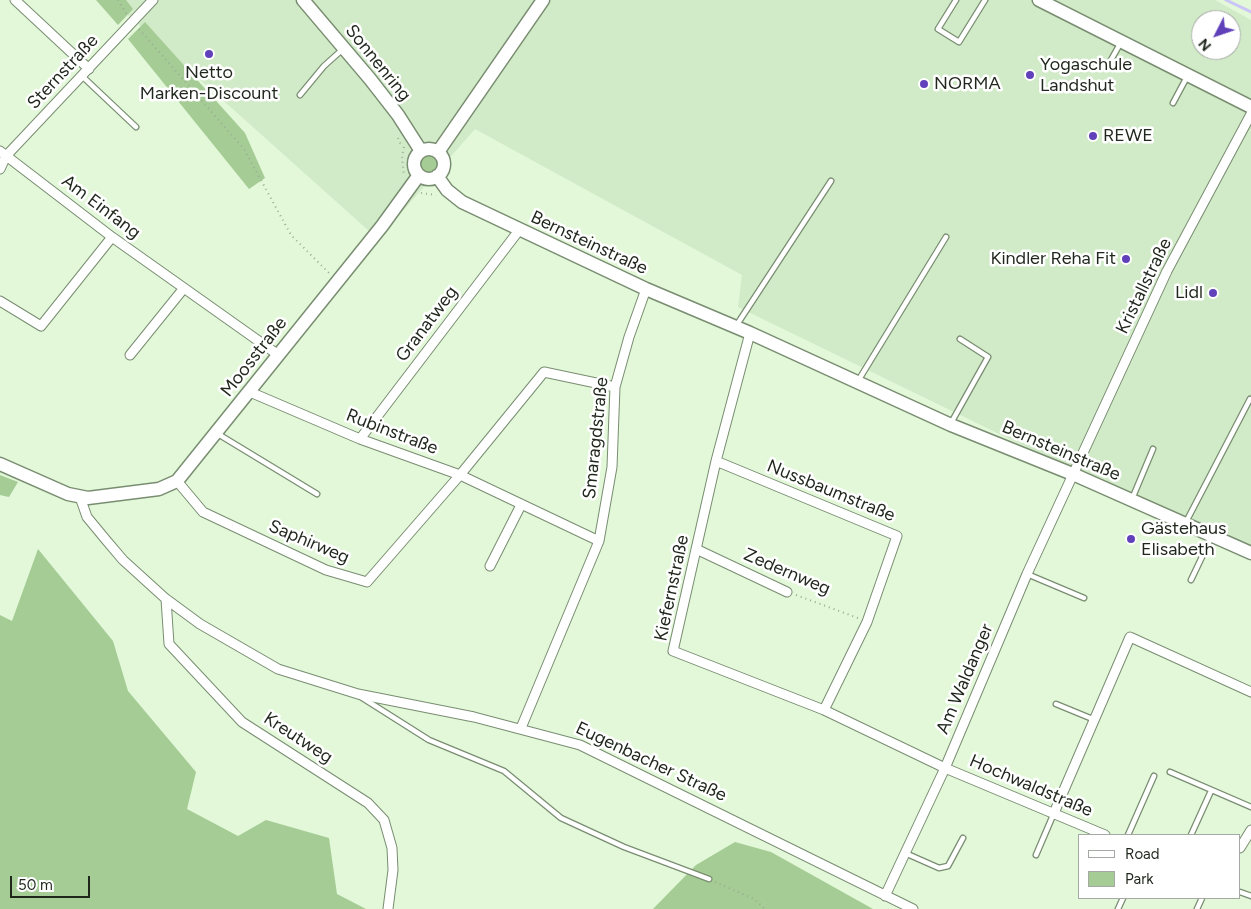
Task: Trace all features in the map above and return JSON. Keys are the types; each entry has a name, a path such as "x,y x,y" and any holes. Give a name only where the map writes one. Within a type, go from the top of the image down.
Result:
{"street":[{"path":"15,0 89,68"},
{"name":"Sternstraße","path":"0,169 3,153 82,76 153,0"},
{"name":"Sonnenring","path":"303,0 398,115 421,151"},
{"path":"438,152 543,0"},
{"path":"1039,0 1189,74 1251,107"},
{"name":"Kristallstraße","path":"1075,475 1167,271 1251,114"},
{"path":"432,149 438,152 444,164 437,176 428,179 419,175 414,162 421,151 432,149"},
{"name":"Am Einfang","path":"3,153 112,237 277,354"},
{"name":"Moosstraße","path":"80,497 88,498 159,489 177,481 250,392 277,354 382,226 419,175"},
{"name":"Bernsteinstraße","path":"437,176 447,190 462,202 646,289 750,333 951,424 1075,475 1251,553"},
{"name":"Granatweg","path":"360,439 520,229"},
{"path":"0,301 41,326 112,237"},
{"path":"130,355 184,288"},
{"name":"Smaragdstraße","path":"521,728 599,541 612,467 615,387 629,337 646,289"},
{"name":"Kiefernstraße","path":"750,333 716,461 673,651 824,710 945,768"},
{"path":"460,475 544,372 615,387"},
{"name":"Rubinstraße","path":"250,392 360,439 460,475 599,541"},
{"name":"Nussbaumstraße","path":"716,461 897,536 867,622 824,710"},
{"path":"0,464 80,497"},
{"name":"Saphirweg","path":"177,481 203,512 326,570 367,582 460,475"},
{"name":"Am Waldanger","path":"886,896 945,768 1027,574 1075,475"},
{"name":"Eugenbacher Straße","path":"80,497 88,517 106,540 123,560 166,599 200,624 278,669 358,694 521,728 580,745 913,909"},
{"path":"490,566 521,505"},
{"name":"Zedernweg","path":"696,549 788,592"},
{"name":"Kreutweg","path":"166,599 169,644 242,722 368,803 384,820 392,848 393,870 388,909"},
{"path":"1054,813 1130,637 1251,692"},
{"name":"Hochwaldstraße","path":"945,768 1104,834"},
{"path":"1241,846 1251,830"}],"lane":[{"path":"956,0 938,29 959,42 985,0"},
{"path":"1107,67 1122,41"},
{"path":"300,95 324,66 344,48"},
{"path":"1173,103 1189,74"},
{"path":"82,76 136,127"},
{"path":"736,327 832,181"},
{"path":"857,382 946,237"},
{"path":"951,424 988,357 960,339"},
{"path":"1185,523 1250,399"},
{"path":"217,433 317,494"},
{"path":"1132,500 1153,449"},
{"path":"1191,580 1211,536"},
{"path":"1027,574 1084,598"},
{"name":"Eugenbacher Straße","path":"358,694 429,740 504,771 560,818 632,850 709,879"},
{"path":"1056,704 1094,720"},
{"path":"1170,772 1211,791 1251,806"},
{"path":"1128,834 1154,776"},
{"path":"1191,834 1211,791"},
{"path":"1036,855 1054,813"},
{"path":"905,853 939,868 948,866 963,838"}],"path":[{"path":"118,0 132,23 149,38 244,149 291,235 337,281"},
{"path":"416,193 436,195 447,190"},
{"name":"Zedernweg","path":"788,592 867,622"},
{"path":"709,879 754,899 765,909"}],"shaded area":[{"path":"111,0 1215,0 1233,10 1191,10 1191,60 1241,60 1241,14 1251,20 1251,547 1063,465 738,307 742,275 475,129 378,239"}],"green space":[{"path":"96,0 126,0 133,9 118,25"},
{"path":"145,22 245,133 265,178 249,189 128,39"},
{"path":"429,153 436,156 439,163 436,170 429,173 422,170 419,163 422,156"},
{"path":"0,475 18,482 9,497 0,495"},
{"path":"38,549 113,641 128,691 196,772 187,809 238,836 266,820 329,838 337,894 366,909 0,909 0,615 12,621"},
{"path":"735,842 771,852 873,909 653,909 696,865"}],"waterway":[{"path":"1226,0 1251,12"}],"place":[{"name":"Netto Marken-Discount","path":"209,54"},
{"name":"Yogaschule Landshut","path":"1030,75"},
{"name":"NORMA","path":"924,84"},
{"name":"REWE","path":"1093,136"},
{"name":"Kindler Reha Fit","path":"1126,259"},
{"name":"Lidl","path":"1213,293"},
{"name":"Gästehaus Elisabeth","path":"1131,539"}]}
